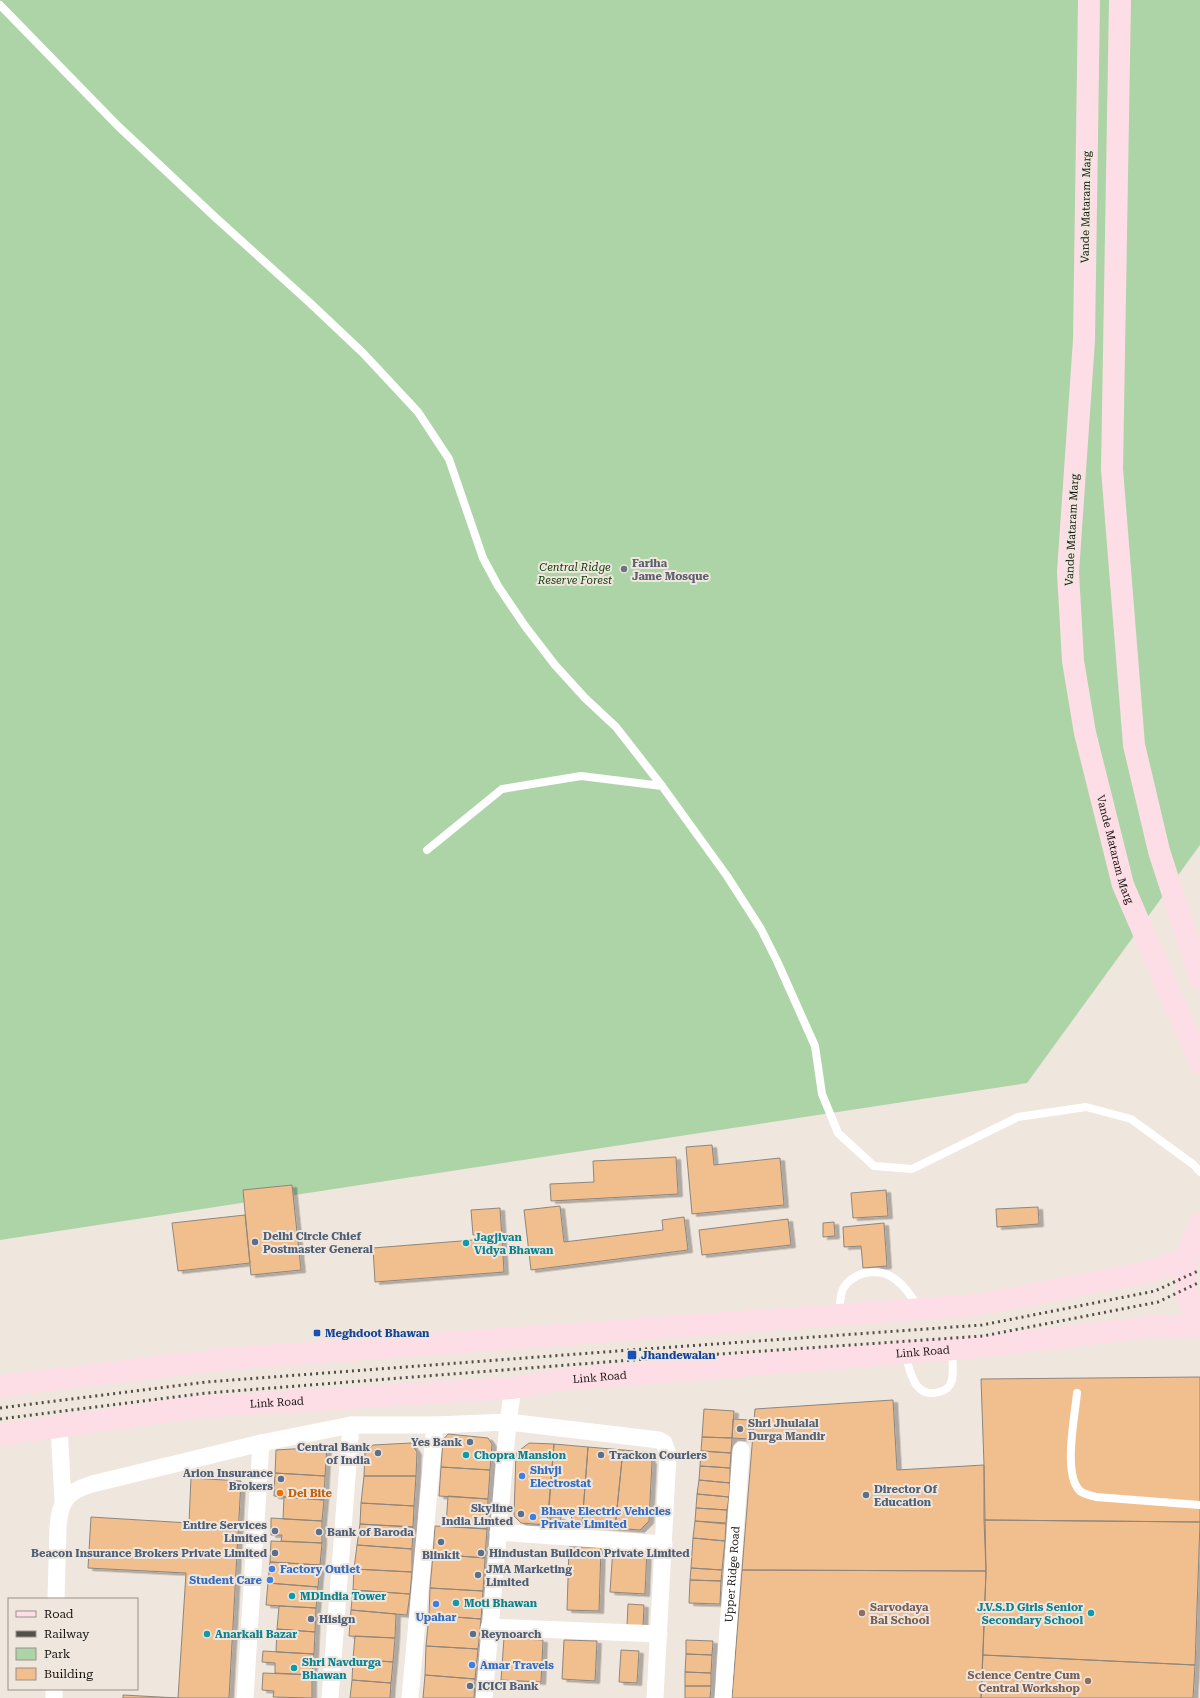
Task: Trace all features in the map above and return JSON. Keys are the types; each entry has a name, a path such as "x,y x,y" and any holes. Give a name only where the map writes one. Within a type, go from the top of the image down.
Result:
{"main road":[{"name":"Vande Mataram Marg","path":"1089,0 1084,340 1068,572 1073,661 1085,734 1123,885 1200,1063"},
{"path":"1120,0 1112,469 1134,745 1159,851 1200,978"},
{"path":"1200,1224 1192,1240 1184,1277 1186,1294 1200,1323"},
{"path":"0,1386 227,1359 977,1305 1148,1272 1187,1259"},
{"name":"Link Road","path":"0,1435 198,1407 514,1388 560,1380 952,1349 1149,1327 1200,1326"}],"street":[{"path":"484,1698 489,1626 508,1422 514,1388"},
{"path":"63,1501 69,1494 77,1489 92,1484 261,1443 351,1425 435,1425 508,1422 659,1440 664,1443 668,1454 655,1698"},
{"path":"330,1698 351,1425"},
{"path":"410,1698 435,1425"},
{"path":"56,1598 58,1528 63,1501 59,1427"},
{"path":"245,1698 261,1443"},
{"name":"Upper Ridge Road","path":"723,1698 741,1450"},
{"path":"498,1532 664,1544"},
{"path":"489,1626 659,1634"}],"lane":[{"path":"0,5 118,126 363,353 418,412 449,459 483,558 498,586 525,626 555,665 585,698 616,727 662,786 727,876 760,929 777,961 815,1046 822,1094 838,1133 874,1166 912,1169 1018,1117 1086,1107 1131,1119 1194,1165 1200,1172"},
{"path":"427,850 502,789 580,776 662,786"},
{"path":"839,1314 843,1290 846,1285 850,1280 860,1274 872,1271 882,1272 892,1276 901,1283 911,1295 919,1309"},
{"path":"905,1352 913,1382 923,1392 934,1393 947,1388 951,1383 952,1349"},
{"path":"1077,1393 1071,1447 1071,1473 1074,1483 1080,1492 1096,1497 1200,1505"}],"green space":[{"name":"Central Ridge Reserve Forest","path":"0,0 1200,0 1200,845 1027,1083 0,1240"}],"building":[{"path":"712,1145 714,1165 780,1158 784,1205 692,1214 686,1147"},
{"path":"676,1157 678,1194 551,1201 550,1184 594,1182 593,1161"},
{"path":"292,1185 301,1270 251,1275 243,1190"},
{"path":"886,1190 888,1216 853,1218 851,1193"},
{"path":"560,1206 564,1242 663,1230 662,1220 684,1217 688,1250 531,1270 524,1210"},
{"path":"1038,1207 1039,1224 997,1227 996,1209"},
{"name":"Jagjivan Vidya Bhawan","path":"500,1208 504,1272 375,1282 373,1248 486,1239 486,1234 473,1235 471,1210"},
{"path":"245,1215 250,1263 178,1271 172,1223"},
{"path":"788,1219 791,1245 702,1255 699,1230"},
{"path":"834,1222 835,1236 823,1237 823,1223"},
{"path":"884,1223 887,1266 863,1268 861,1246 844,1247 843,1227"},
{"path":"1200,1377 1200,1522 984,1520 981,1379"},
{"name":"Director Of Education","path":"893,1400 897,1470 984,1465 986,1571 742,1570 755,1409"},
{"path":"704,1409 734,1411 732,1438 702,1437"},
{"path":"733,1419 749,1420 749,1439 732,1438"},
{"name":"Chopra Mansion","path":"448,1434 488,1438 492,1444 490,1470 441,1467 443,1440"},
{"path":"702,1437 732,1438 731,1453 701,1451"},
{"path":"411,1443 417,1452 416,1476 364,1476 365,1452 373,1445"},
{"path":"529,1443 554,1444 547,1525 521,1523 514,1516 516,1453"},
{"path":"554,1444 588,1447 582,1525 571,1524 572,1511 549,1509"},
{"path":"327,1447 325,1476 275,1473 276,1450"},
{"path":"588,1447 623,1450 615,1528 582,1525"},
{"path":"623,1450 647,1452 652,1462 649,1521 640,1530 615,1528"},
{"path":"701,1451 731,1453 730,1468 700,1466"},
{"path":"700,1466 730,1468 730,1483 699,1480"},
{"path":"441,1467 490,1470 488,1499 439,1496"},
{"path":"275,1473 325,1476 324,1500 274,1496"},
{"path":"364,1476 416,1476 414,1506 361,1503"},
{"name":"Anarkali Bazar","path":"191,1478 241,1481 229,1698 178,1698 186,1573 88,1568 91,1517 189,1523"},
{"path":"699,1480 730,1483 729,1497 697,1494"},
{"path":"697,1494 729,1497 727,1510 696,1508"},
{"path":"448,1496 488,1499 487,1529 446,1526"},
{"path":"284,1497 324,1500 322,1521 283,1519"},
{"path":"361,1503 414,1506 413,1527 360,1524"},
{"path":"696,1508 727,1510 726,1523 695,1521"},
{"path":"551,1517 561,1517 560,1525 550,1524"},
{"path":"271,1518 322,1521 322,1543 281,1541 282,1535 271,1535"},
{"name":"J.V.S.D Girls Senior Secondary School","path":"984,1520 1200,1522 1195,1665 983,1655 986,1571"},
{"path":"695,1521 726,1524 725,1541 693,1538"},
{"path":"360,1524 413,1527 412,1549 357,1545"},
{"path":"435,1526 487,1529 485,1558 433,1554"},
{"path":"693,1538 725,1541 722,1570 691,1568"},
{"path":"271,1541 322,1543 320,1565 270,1562"},
{"path":"357,1545 412,1549 412,1572 354,1569"},
{"path":"569,1547 601,1547 599,1611 567,1610"},
{"path":"613,1547 647,1548 645,1594 610,1592"},
{"path":"433,1554 485,1558 483,1591 430,1588"},
{"path":"270,1562 320,1565 318,1587 268,1583"},
{"path":"691,1568 722,1570 721,1581 690,1580"},
{"path":"354,1569 412,1572 410,1594 353,1590"},
{"name":"Sarvodaya Bal School","path":"742,1570 986,1571 981,1698 732,1698"},
{"path":"690,1580 721,1581 720,1604 689,1603"},
{"name":"MDIndia Tower","path":"268,1583 318,1587 316,1608 266,1605"},
{"name":"Moti Bhawan","path":"430,1588 483,1591 481,1619 429,1615"},
{"path":"353,1590 410,1594 407,1615 351,1610"},
{"path":"628,1604 644,1605 643,1626 627,1625"},
{"path":"279,1606 316,1608 315,1632 277,1629"},
{"path":"351,1610 396,1614 395,1638 349,1636"},
{"path":"429,1615 481,1619 478,1649 426,1646"},
{"path":"277,1629 315,1632 314,1654 276,1652"},
{"path":"355,1636 395,1638 393,1662 353,1659"},
{"path":"504,1638 543,1640 541,1682 501,1680"},
{"path":"564,1640 597,1641 595,1681 562,1679"},
{"path":"686,1640 713,1641 712,1655 686,1654"},
{"path":"426,1646 478,1649 475,1679 425,1675"},
{"path":"621,1650 639,1651 637,1683 619,1682"},
{"name":"Shri Navdurga Bhawan","path":"263,1651 314,1654 312,1675 275,1673 275,1663 262,1662"},
{"path":"686,1654 712,1655 711,1673 685,1672"},
{"name":"Science Centre Cum Central Workshop","path":"983,1655 1195,1665 1193,1698 981,1698"},
{"path":"353,1659 393,1662 391,1683 352,1680"},
{"path":"685,1672 711,1673 711,1686 685,1686"},
{"path":"263,1673 312,1675 312,1698 273,1697 274,1691 262,1690"},
{"path":"425,1675 475,1679 474,1698 423,1698"},
{"path":"352,1680 391,1683 390,1698 350,1698"},
{"path":"685,1686 711,1686 710,1698 685,1698"},
{"path":"123,1695 178,1698 123,1698"}],"railway":[{"path":"0,1408 206,1382 982,1325 1155,1291 1200,1270"},
{"path":"0,1419 207,1393 632,1360 983,1336 1158,1302 1200,1282"}],"place":[{"name":"Fariha Jame Mosque","path":"624,569"},
{"name":"Delhi Circle Chief Postmaster General","path":"255,1242"},
{"name":"Jagjivan Vidya Bhawan","path":"466,1243"},
{"name":"Meghdoot Bhawan","path":"317,1333"},
{"name":"Jhandewalan","path":"632,1355"},
{"name":"Shri Jhulalal Durga Mandir","path":"740,1429"},
{"name":"Yes Bank","path":"470,1442"},
{"name":"Central Bank of India","path":"378,1453"},
{"name":"Chopra Mansion","path":"466,1455"},
{"name":"Trackon Couriers","path":"601,1455"},
{"name":"Shivji Electrostat","path":"522,1476"},
{"name":"Arion Insurance Brokers","path":"281,1479"},
{"name":"Del Bite","path":"280,1493"},
{"name":"Director Of Education","path":"866,1495"},
{"name":"Skyline India Limted","path":"521,1514"},
{"name":"Bhave Electric Vehicles Private Limited","path":"533,1517"},
{"name":"Entire Services Limited","path":"275,1531"},
{"name":"Bank of Baroda","path":"319,1532"},
{"name":"Blinkit","path":"441,1542"},
{"name":"Beacon Insurance Brokers Private Limited","path":"275,1553"},
{"name":"Hindustan Buildcon Private Limited","path":"481,1553"},
{"name":"Factory Outlet","path":"272,1569"},
{"name":"JMA Marketing Limited","path":"478,1575"},
{"name":"Student Care","path":"270,1580"},
{"name":"MDIndia Tower","path":"292,1596"},
{"name":"Moti Bhawan","path":"456,1603"},
{"name":"Upahar","path":"436,1604"},
{"name":"Sarvodaya Bal School","path":"862,1613"},
{"name":"J.V.S.D Girls Senior Secondary School","path":"1091,1613"},
{"name":"Hisign","path":"311,1619"},
{"name":"Anarkali Bazar","path":"207,1634"},
{"name":"Reynoarch","path":"473,1634"},
{"name":"Amar Travels","path":"472,1665"},
{"name":"Shri Navdurga Bhawan","path":"294,1668"},
{"name":"Science Centre Cum Central Workshop","path":"1088,1681"},
{"name":"ICICI Bank","path":"470,1686"}]}
